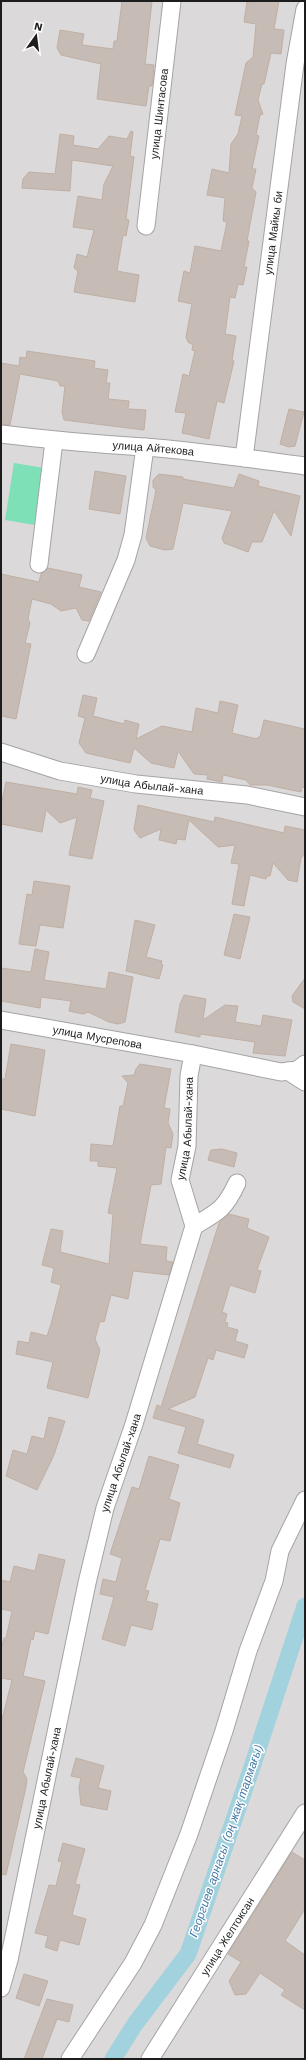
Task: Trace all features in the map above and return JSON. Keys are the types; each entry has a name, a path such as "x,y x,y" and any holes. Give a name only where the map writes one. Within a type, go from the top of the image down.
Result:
{"street":[{"name":"улица Шинтасова","path":"146,226 172,1"},
{"name":"улица Майкы би","path":"244,458 295,64 305,9"},
{"name":"улица Айтекова","path":"1,434 54,441 145,447 305,466"},
{"path":"39,564 54,441"},
{"path":"86,654 126,560 133,535 145,447"},
{"name":"улица Абылай-хана","path":"1,752 60,771 136,784 246,795 305,808"},
{"name":"улица Мусрепова","path":"1,1020 193,1054"},
{"path":"193,1054 280,1072 297,1070 305,1064"},
{"name":"улица Абылай-хана","path":"1,1988 14,1937 87,1583 105,1508 134,1424 194,1226 180,1180 187,1146 189,1076 193,1054"},
{"path":"288,1071 305,1082"},
{"path":"194,1226 212,1216 228,1203 237,1183"},
{"path":"70,2059 133,1963 153,1925 189,1834 224,1732 248,1651 274,1581 280,1551 305,1500"},
{"name":"улица Желтоксан","path":"150,2059 305,1813"}],"shaded area":[{"path":"1,1 305,1 305,2059 1,2059"}],"green space":[{"path":"14,463 44,468 35,525 5,520"}],"building":[{"path":"122,1 152,1 145,64 154,65 152,86 149,86 146,106 97,99 101,64 61,55 57,48 60,30 84,34 82,45 113,49 114,41 117,41"},
{"path":"254,1 279,1 274,29 284,30 281,54 271,53 264,84 262,84 258,100 263,114 260,115 256,135 259,136 252,169 256,169 252,188 256,192 247,241 249,241 244,267 247,267 243,285 238,284 235,298 230,297 225,334 236,336 232,360 234,361 224,403 217,401 209,439 182,433 186,413 175,412 183,374 189,376 195,351 192,350 193,345 188,342 186,337 192,304 178,301 184,271 190,273 195,246 221,251 227,222 223,221 225,198 207,195 212,169 229,173 231,144 238,134 242,116 235,115 246,63 253,57 256,24 244,22 247,2 253,3"},
{"path":"131,131 133,132 130,156 134,157 126,219 129,220 126,236 123,235 117,271 139,275 135,302 74,292 78,271 74,268 77,254 87,257 94,230 73,227 78,196 102,200 104,184 113,166 72,160 70,191 22,188 23,179 29,172 55,174 60,134 74,136 73,145 98,149 109,136 127,139"},
{"path":"27,351 95,361 94,368 108,370 106,383 110,383 108,399 129,401 128,409 146,410 144,430 64,420 62,412 65,386 60,386 58,381 20,374 10,425 1,424 1,363 19,366 20,357 26,358"},
{"path":"289,409 304,412 295,446 289,447 280,444"},
{"path":"95,471 126,476 120,514 89,509"},
{"path":"159,474 183,477 183,479 234,488 239,474 259,481 258,486 300,496 291,536 274,511 262,542 252,542 248,552 224,543 222,538 232,511 183,503 173,549 165,550 150,546 146,538 156,490 153,487 153,480"},
{"path":"48,568 82,575 79,587 101,592 89,621 82,620 76,608 61,611 51,604 32,599 28,619 30,623 25,643 31,644 16,719 1,716 1,574 39,582 41,574"},
{"path":"83,695 97,698 93,716 124,724 125,720 139,724 136,739 162,726 192,732 196,708 218,713 220,701 238,705 232,733 257,739 260,737 264,720 305,729 305,788 302,787 301,792 267,785 250,785 246,780 223,775 222,782 207,779 208,775 194,774 178,751 174,768 151,763 134,748 130,763 86,753 79,743 85,718 78,716"},
{"path":"6,782 77,794 78,787 92,790 90,798 104,801 92,859 69,855 77,817 60,823 46,810 42,832 1,824 1,806"},
{"path":"138,805 214,822 215,817 284,833 285,826 305,830 305,853 301,858 297,882 288,880 273,863 270,876 267,876 266,879 250,875 244,906 232,904 239,864 231,863 235,845 218,847 189,820 185,840 177,839 176,844 159,840 161,829 140,838 134,830"},
{"path":"34,881 70,886 63,928 40,925 36,946 19,944 27,894 32,895"},
{"path":"234,914 250,917 240,959 224,955"},
{"path":"135,920 155,925 146,957 162,961 161,964 163,965 159,979 126,971"},
{"path":"35,949 49,952 44,980 106,989 109,972 133,977 125,1022 118,1024 109,1022 88,1012 83,1014 69,1011 71,1001 41,997 40,1008 1,1001 1,968 31,972"},
{"path":"305,978 305,1009 293,1002 292,996"},
{"path":"184,995 206,999 203,1020 225,1005 238,1006 235,1022 261,1026 263,1015 292,1020 285,1056 253,1053 255,1042 200,1034 200,1037 175,1032 180,1004"},
{"path":"11,1044 45,1050 35,1116 1,1109 1,1079 5,1079"},
{"path":"140,1064 171,1069 164,1108 170,1109 168,1123 173,1134 171,1148 166,1147 161,1184 151,1185 140,1244 167,1247 166,1261 173,1262 169,1275 133,1271 128,1299 111,1295 104,1322 100,1321 95,1339 100,1350 88,1398 47,1388 53,1362 16,1354 18,1341 29,1343 31,1332 47,1336 51,1324 61,1285 51,1282 54,1268 42,1265 51,1229 63,1231 60,1252 109,1264 113,1214 108,1213 117,1168 98,1166 98,1161 90,1161 91,1144 113,1146 120,1106 123,1106 128,1083 122,1076 134,1075"},
{"path":"222,1149 237,1153 234,1167 208,1160 211,1150"},
{"path":"229,1214 249,1219 247,1228 269,1237 257,1270 261,1271 255,1293 230,1285 222,1312 227,1314 225,1322 228,1323 227,1327 238,1330 235,1341 248,1345 244,1358 216,1350 213,1360 208,1358 195,1397 168,1409 204,1420 197,1444 234,1455 230,1468 178,1453 186,1427 153,1418 157,1405 161,1407 219,1223"},
{"path":"49,1417 65,1421 54,1455 37,1490 6,1476 13,1450 27,1454 32,1436 44,1439"},
{"path":"149,1456 179,1465 169,1499 180,1503 170,1541 160,1539 145,1590 149,1591 146,1601 158,1604 152,1630 131,1625 125,1646 102,1639 114,1597 100,1594 103,1579 116,1582 122,1558 110,1554 132,1487 139,1489"},
{"path":"39,1554 65,1560 48,1634 35,1631 33,1640 31,1639 23,1676 45,1681 23,1772 27,1779 26,1787 6,1875 1,1874 1,1723 12,1680 1,1678 1,1649 4,1638 6,1638 12,1611 1,1609 1,1580 10,1582 14,1566 35,1571"},
{"path":"76,1758 104,1766 98,1788 111,1791 107,1810 81,1805 79,1787 81,1778 71,1776"},
{"path":"63,1843 85,1849 75,1884 80,1885 72,1915 86,1919 79,1945 60,1940 57,1951 45,1947 48,1936 35,1933 49,1885 56,1886 62,1862 58,1861"},
{"path":"292,1852 305,1860 305,1909 285,1941 305,1955 305,2010 281,1995 285,1990 260,1973 246,1994 235,1995 229,1981 241,1962 228,1954"},
{"path":"24,1974 48,1981 39,2006 16,1998"},
{"path":"47,1999 73,2005 69,2022 57,2019 42,2059 24,2059"}],"waterway":[{"name":"Георгиев арнасы (оң жақ тармағы)","path":"113,2059 135,2024 188,1954 305,1606"}]}
